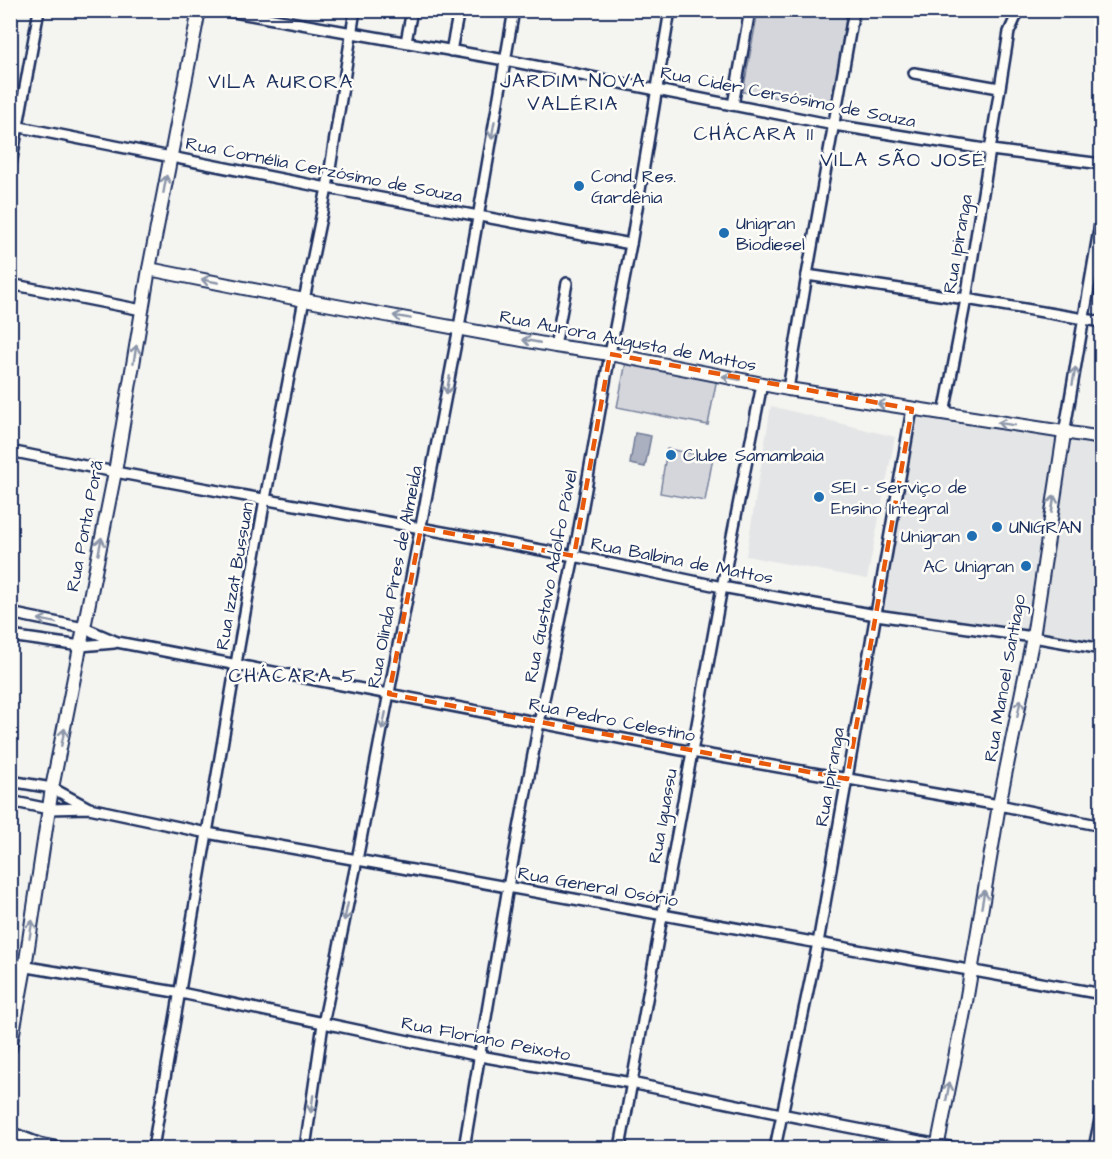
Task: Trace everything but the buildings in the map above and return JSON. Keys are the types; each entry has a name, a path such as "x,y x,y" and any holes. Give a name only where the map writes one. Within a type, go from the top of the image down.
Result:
{"street":[{"path":"10,170 14,126 39,10"},
{"name":"Rua Ponta Porã","path":"10,1049 52,788 115,472 149,269 198,10"},
{"name":"Rua Cider Cersósimo de Souza","path":"222,10 505,60 834,125 991,150 1101,164"},
{"name":"Rua Izzat Bussuan","path":"153,1149 236,664 327,188 355,10"},
{"path":"406,42 412,10"},
{"path":"451,51 459,10"},
{"name":"Rua Olinda Pires de Almeida","path":"305,1149 323,1024 357,860 459,327 514,10"},
{"name":"Rua Gustavo Adolfo Pável","path":"464,1149 508,887 574,556 631,244 670,10"},
{"path":"733,105 750,10"},
{"path":"788,389 854,10"},
{"name":"Rua Ipiranga","path":"944,414 991,150 1008,32 1019,11"},
{"path":"914,73 999,88"},
{"name":"Rua Cornélia Cerzósimo de Souza","path":"14,126 327,188 631,244"},
{"name":"Rua Manoel Santiago","path":"937,1147 966,1002 999,805 1033,637 1101,212"},
{"name":"Rua Aurora Augusta de Mattos","path":"149,269 304,300 610,354 788,389 1101,438"},
{"path":"807,275 1101,322"},
{"path":"555,346 567,283"},
{"path":"10,284 142,310"},
{"name":"Rua Iguassu","path":"620,1149 722,587 762,384"},
{"name":"Rua Ipiranga","path":"775,1149 818,943 912,409"},
{"name":"Rua Balbina de Mattos","path":"10,451 876,615 1101,649"},
{"name":"Rua Pedro Celestino","path":"10,613 84,628 117,642 692,752 999,805 1101,826"},
{"name":"Rua Pedro Celestino","path":"10,636 81,646 117,642"},
{"name":"Rua General Osório","path":"10,781 52,788 89,808"},
{"name":"Rua General Osório","path":"10,801 49,809 89,808 207,833 1101,994"},
{"name":"Rua Floriano Peixoto","path":"10,964 180,993 480,1056 632,1083 955,1149"},
{"path":"1094,1149 1101,1110"},
{"path":"10,1132 62,1149"},
{"path":"10,1146 41,1144"}],"highlighted area":[{"path":"610,354 912,409 847,779 389,694 421,528 574,556"}],"shaded area":[{"path":"758,11 847,11 833,107 743,92"},
{"path":"626,362 717,378 708,425 617,407"},
{"name":"SEI - Serviço de Ensino Integral","path":"771,406 895,437 867,579 746,556"},
{"name":"UNIGRAN","path":"912,409 1101,438 1101,649 876,615"},
{"path":"667,449 713,457 705,501 660,493"}],"water":[{"path":"635,433 651,436 645,467 630,464"}],"place":[{"name":"Cond. Res. Gardênia","path":"579,186"},
{"name":"Unigran Biodiesel","path":"724,233"},
{"name":"Clube Samambaia","path":"671,455"},
{"name":"SEI - Serviço de Ensino Integral","path":"819,497"},
{"name":"UNIGRAN","path":"997,527"},
{"name":"Unigran","path":"972,536"},
{"name":"AC Unigran","path":"1026,566"}],"district":[{"name":"VILA AURORA","path":"281,82"},
{"name":"JARDIM NOVA VALÉRIA","path":"573,92"},
{"name":"CHÁCARA 11","path":"754,134"},
{"name":"VILA SÃO JOSÉ","path":"903,160"},
{"name":"CHÁCARA 5","path":"293,676"}]}
